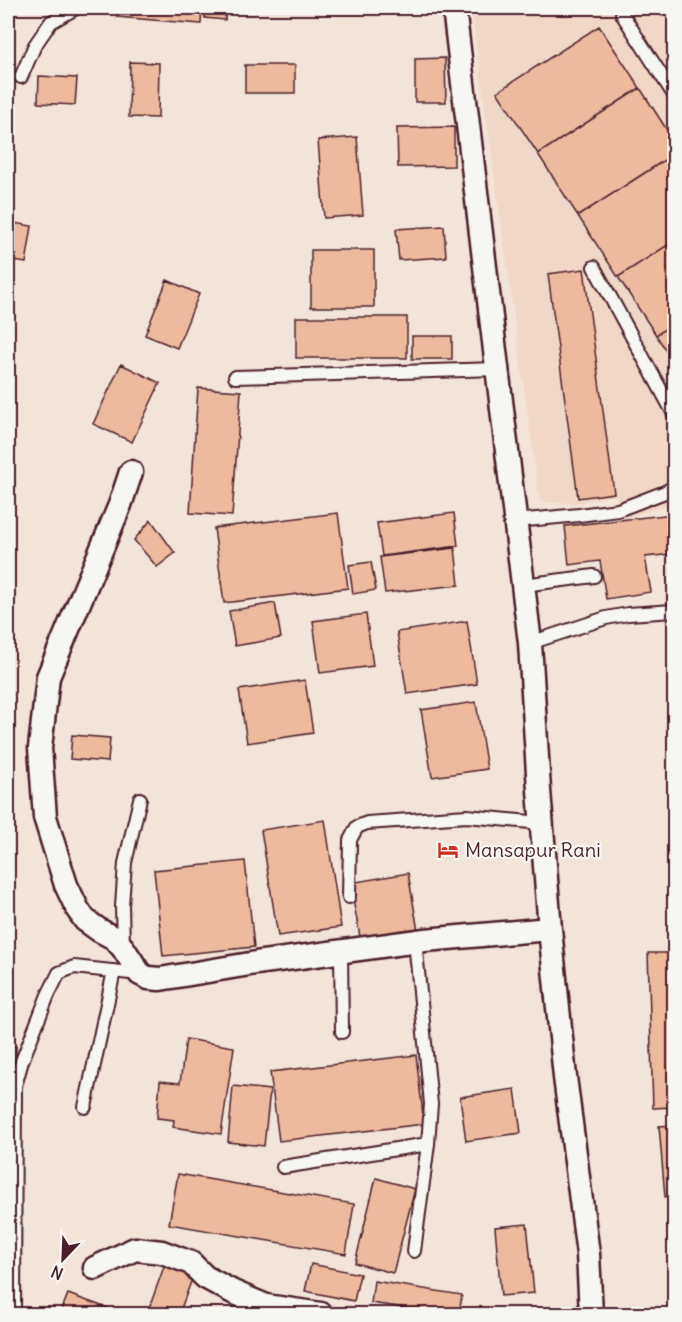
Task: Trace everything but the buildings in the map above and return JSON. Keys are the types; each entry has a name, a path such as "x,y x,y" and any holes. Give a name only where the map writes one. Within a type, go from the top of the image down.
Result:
{"street":[{"path":"454,8 530,643 550,929 565,1077 588,1254 591,1314"},
{"path":"131,472 120,505 48,677 40,748 45,817 66,885 85,920 114,938 140,974 148,978 160,979 181,974 415,941 550,929"},
{"path":"95,1268 135,1249 162,1252 191,1263 206,1277 266,1306 321,1314"}],"lane":[{"path":"21,77 35,45 51,22 76,8"},
{"path":"622,14 675,95"},
{"path":"594,267 675,414"},
{"path":"235,377 497,369"},
{"path":"516,521 618,510 675,487"},
{"path":"523,585 594,576"},
{"path":"530,643 606,618 675,611"},
{"path":"123,948 122,906 125,863 140,799"},
{"path":"349,897 350,840 357,827 367,823 467,816 541,823"},
{"path":"414,1251 431,1104 415,941"},
{"path":"341,951 342,1032"},
{"path":"14,1314 11,1086 59,973 74,967 140,974"},
{"path":"85,1107 114,971"},
{"path":"283,1167 428,1144"}],"shaded area":[{"path":"471,8 674,8 674,503 617,521 617,495 575,503 540,502"}],"place":[{"name":"Mansapur Rani","path":"448,850"}]}
